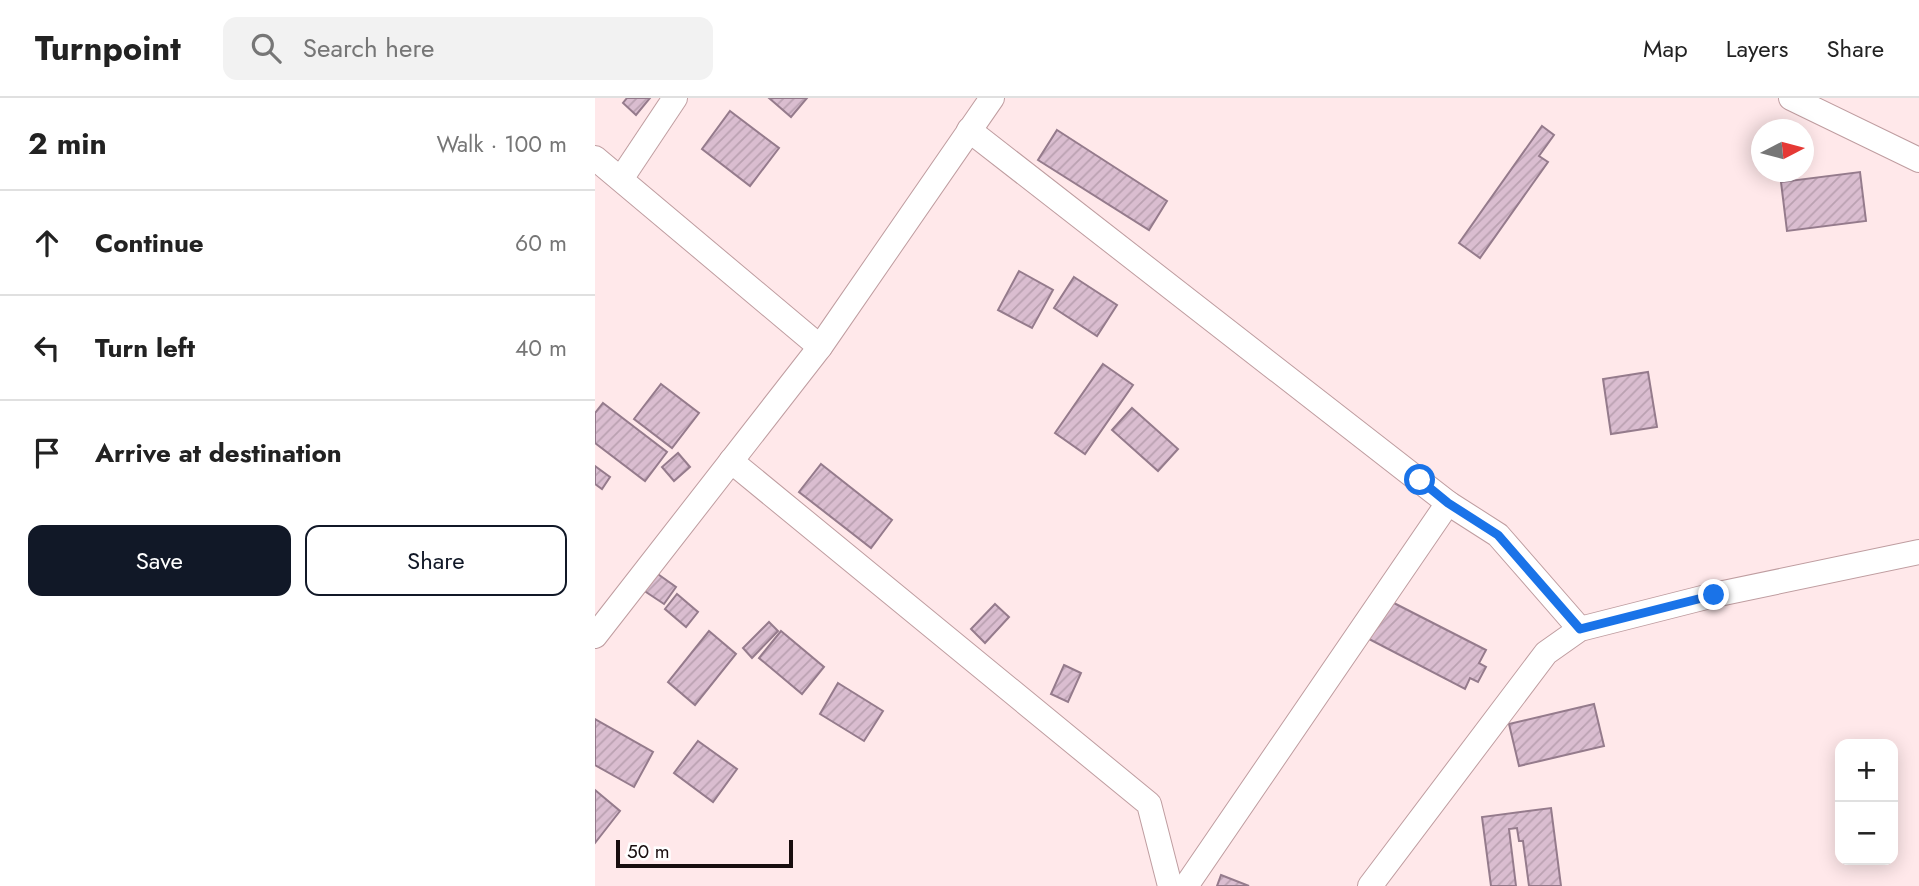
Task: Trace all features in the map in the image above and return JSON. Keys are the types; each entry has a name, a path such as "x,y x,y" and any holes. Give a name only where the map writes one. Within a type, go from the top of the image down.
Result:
{"street":[{"path":"621,179 675,98"},
{"path":"595,636 820,347 992,98"},
{"path":"1791,98 1919,160"},
{"path":"969,130 1448,503 1498,535 1580,629"},
{"path":"595,158 820,347"},
{"path":"731,461 1149,804 1170,886"},
{"path":"1186,886 1448,503"},
{"path":"1370,886 1546,653 1580,629 1714,595 1919,552"}],"building":[{"path":"627,98 650,98 636,115 623,103"},
{"path":"769,98 807,98 791,117"},
{"path":"730,111 779,148 750,186 702,149"},
{"path":"1542,126 1554,135 1539,156 1548,162 1480,258 1459,243"},
{"path":"1057,130 1167,201 1149,230 1038,160"},
{"path":"1860,172 1866,221 1787,231 1781,182 1814,182 1814,178"},
{"path":"1019,271 1053,290 1032,328 998,310"},
{"path":"1074,277 1117,305 1097,336 1054,308"},
{"path":"1103,364 1133,385 1085,454 1055,433"},
{"path":"1648,372 1657,427 1611,434 1603,379"},
{"path":"661,384 699,413 672,448 634,419"},
{"path":"603,403 667,452 645,481 595,443 595,413"},
{"path":"1132,408 1178,449 1158,471 1112,430"},
{"path":"678,453 690,467 674,481 662,467"},
{"path":"821,464 892,520 871,548 799,492"},
{"path":"595,466 610,477 602,489 595,484"},
{"path":"655,572 676,587 664,604 643,590"},
{"path":"677,594 698,612 686,627 665,609"},
{"path":"1388,600 1486,650 1479,663 1486,667 1478,682 1470,678 1465,689 1369,639"},
{"path":"995,604 1009,617 985,643 971,629"},
{"path":"769,622 778,631 752,658 743,648"},
{"path":"709,631 736,654 695,705 668,682"},
{"path":"781,631 824,667 802,694 759,658"},
{"path":"1064,665 1081,673 1068,702 1051,694"},
{"path":"838,683 883,711 864,741 820,714"},
{"path":"1594,704 1604,746 1519,766 1509,724"},
{"path":"595,719 653,752 634,787 595,765"},
{"path":"698,741 737,769 713,802 674,773"},
{"path":"595,790 620,811 595,843"},
{"path":"1551,808 1561,886 1529,886 1523,841 1519,841 1517,828 1509,829 1516,886 1491,886 1482,817"},
{"path":"1221,875 1249,886 1217,886"}],"route":[{"path":"1420,480 1448,503 1498,535 1580,629 1714,595"}]}
